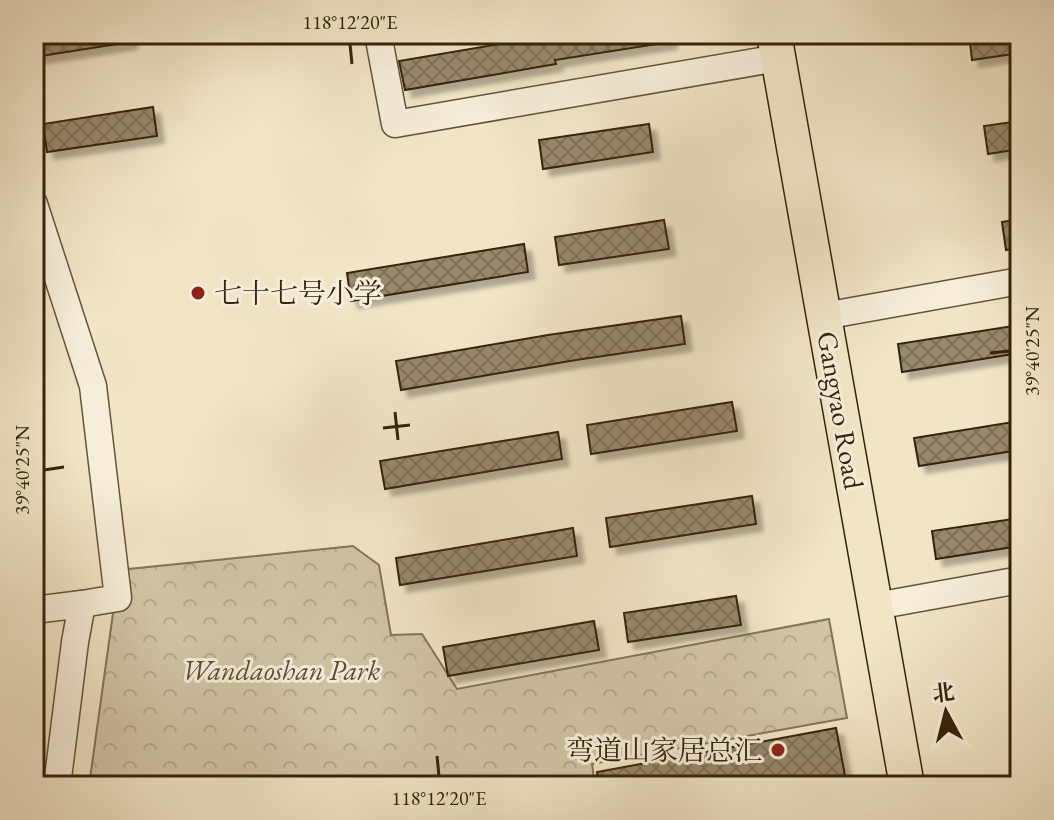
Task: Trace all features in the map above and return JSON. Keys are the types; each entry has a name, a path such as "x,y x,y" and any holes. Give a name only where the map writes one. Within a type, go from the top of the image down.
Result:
{"main road":[{"name":"Gangyao Road","path":"776,46 907,786"}],"street":[{"path":"378,34 395,124 776,46"},
{"path":"34,204 93,386 118,598 34,610"},
{"path":"824,316 1020,281"},
{"path":"876,606 1020,580"},
{"path":"57,786 82,604"}],"green space":[{"name":"Wandaoshan Park","path":"353,546 379,565 391,635 422,634 457,689 829,619 847,718 592,764 595,786 89,786 119,570"}],"building":[{"path":"34,34 130,34 131,42 34,57"},
{"path":"559,34 669,34 670,42 555,60 556,64 405,90 399,61"},
{"path":"969,34 1020,34 1020,53 972,60"},
{"path":"153,107 157,136 47,152 43,124"},
{"path":"1020,121 1020,149 988,154 984,126"},
{"path":"649,124 653,152 543,169 539,140"},
{"path":"1020,219 1020,248 1006,250 1002,222"},
{"path":"664,220 669,249 559,265 555,237"},
{"path":"524,244 528,272 351,301 347,273"},
{"path":"681,316 685,344 401,390 396,361"},
{"path":"1020,325 1020,353 902,372 898,344"},
{"path":"732,402 737,431 591,454 587,425"},
{"path":"1020,421 1020,450 919,466 914,438"},
{"path":"558,432 562,459 385,489 380,461"},
{"path":"752,496 756,524 610,547 606,518"},
{"path":"1020,518 1020,546 936,559 932,531"},
{"path":"573,528 577,556 400,585 396,558"},
{"path":"736,596 741,625 628,642 624,613"},
{"path":"594,621 599,650 448,676 443,647"},
{"name":"弯道山家居总汇","path":"836,728 847,786 599,786 597,772"}],"place":[{"name":"七十七号小学","path":"198,293"},
{"name":"弯道山家居总汇","path":"778,750"}]}
